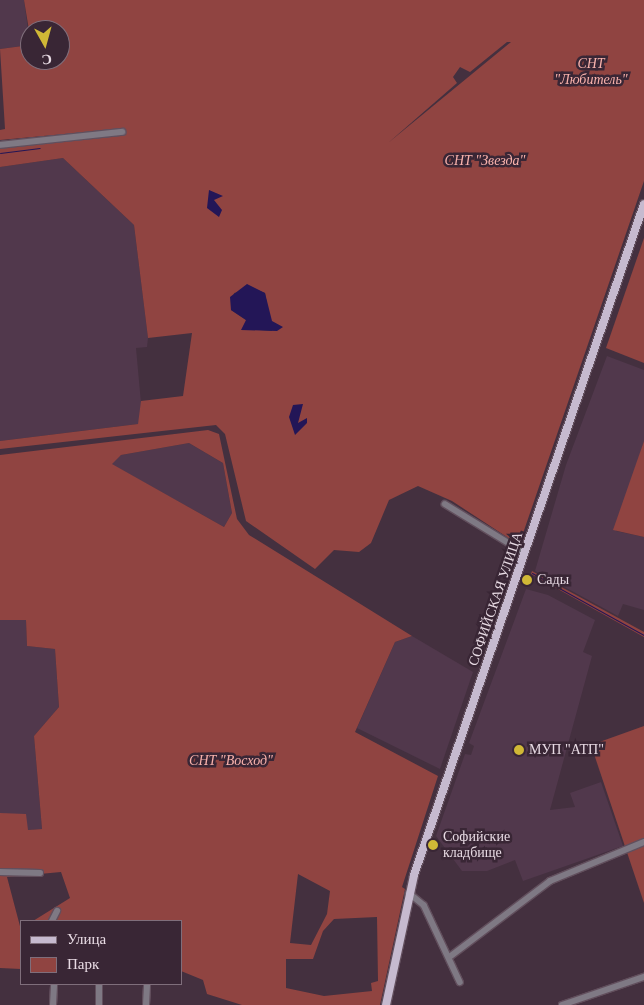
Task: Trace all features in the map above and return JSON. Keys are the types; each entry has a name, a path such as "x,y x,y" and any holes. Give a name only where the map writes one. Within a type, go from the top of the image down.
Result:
{"main road":[{"name":"СОФИЙСКАЯ УЛИЦА","path":"386,1005 409,893 644,204"}],"street":[{"path":"0,145 122,132"},
{"path":"445,504 525,553"},
{"path":"451,956 550,881 644,842"},
{"path":"0,872 40,873"},
{"path":"409,893 424,905 441,945 451,956 460,982"},
{"path":"52,920 57,911"},
{"path":"562,1005 644,977"},
{"path":"53,1005 54,985"},
{"path":"99,985 99,1005"},
{"path":"146,1005 147,985"}],"shaded area":[{"path":"0,0 24,0 27,20 20,20 20,46 0,49"},
{"path":"63,158 134,225 148,338 147,347 136,348 142,414 138,424 0,441 0,167"},
{"path":"209,190 223,196 214,200 222,210 219,217 207,208"},
{"path":"247,284 265,293 272,321 283,327 277,331 241,330 246,320 231,310 230,297"},
{"path":"607,356 644,370 644,441 616,531 644,537 644,610 623,604 618,616 535,571 566,465"},
{"path":"303,404 298,423 307,418 307,423 295,435 289,417 293,405"},
{"path":"189,443 223,463 232,513 224,527 111,464 121,455"},
{"path":"526,589 548,595 595,620 583,652 592,656 550,810 575,807 570,793 601,782 623,846 523,881 515,860 487,871 462,871 436,836 465,754 471,755 474,746 469,743"},
{"path":"0,620 26,620 27,646 55,649 59,707 34,736 42,829 28,830 10,815 0,813"},
{"path":"412,636 473,672 440,769 357,728 395,642"}],"green space":[{"path":"24,0 644,0 644,181 519,545 452,501 418,486 389,500 371,543 359,552 334,550 315,569 246,521 225,434 216,425 0,449 0,441 138,424 141,401 183,396 192,333 148,338 134,225 63,158 0,167 0,148 125,133 119,129 0,140 0,130 5,129 0,49 20,46 20,70 70,70 70,20 27,20","holes":["507,42 511,42 388,143 457,83 453,77 460,67 470,72","255,289 265,293 272,331 247,329 246,320 231,310 234,293"]},
{"path":"644,238 644,363 606,348"},
{"name":"СНТ \"Восход\"","path":"208,430 219,434 237,519 249,535 412,636 395,642 355,732 438,776 402,887 405,889 380,1005 242,1005 207,994 203,980 182,971 182,920 35,920 70,898 61,872 7,877 20,926 20,969 0,968 0,813 26,814 28,830 42,829 34,736 59,707 55,649 27,646 26,620 0,620 0,455","holes":["189,443 223,463 232,513 224,527 112,464 121,455","298,874 330,891 327,914 311,945 290,943","377,917 378,981 371,983 372,991 324,996 286,988 286,959 313,959 323,931 334,919"]},
{"path":"644,441 644,537 613,530"},
{"path":"532,571 644,632 644,637 531,574"},
{"path":"644,726 644,903 591,745"}],"waterway":[{"path":"0,153 40,148"},
{"path":"532,573 644,635"}],"place":[{"name":"Сады","path":"527,580"},
{"name":"МУП \"АТП\"","path":"519,750"},
{"name":"Софийские кладбище","path":"433,845"}],"park label":[{"name":"СНТ \"Любитель\"","path":"591,72"},
{"name":"СНТ \"Звезда\"","path":"485,161"}]}
